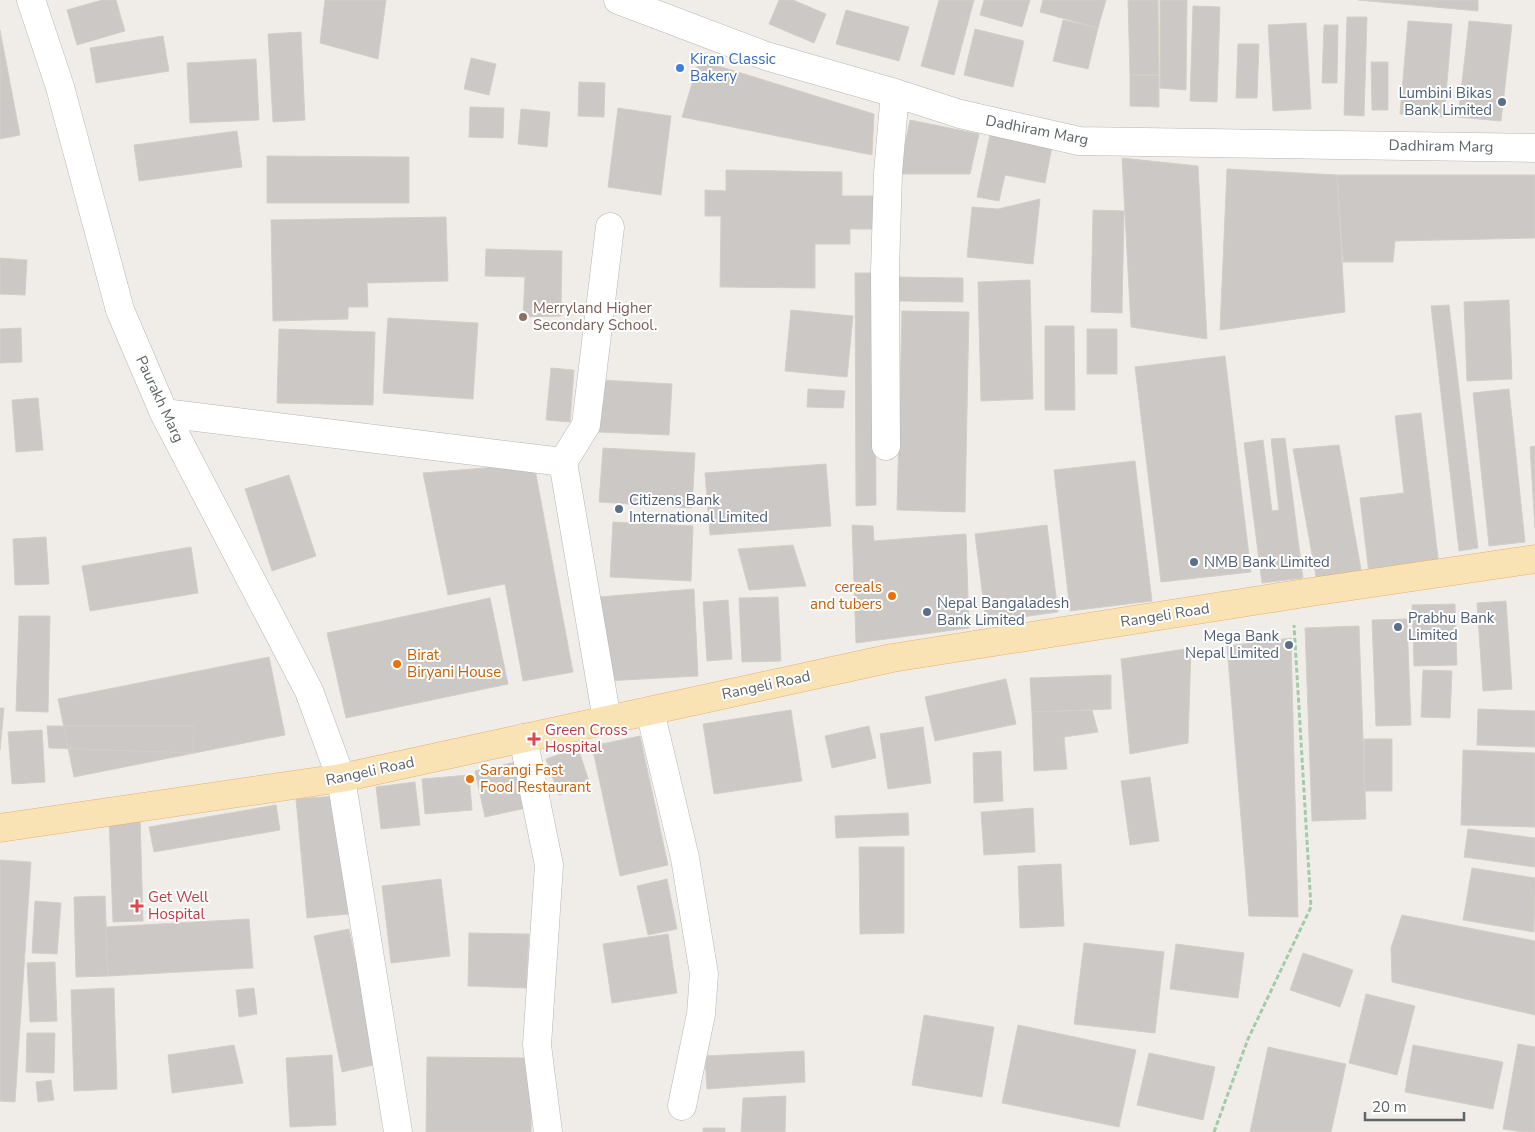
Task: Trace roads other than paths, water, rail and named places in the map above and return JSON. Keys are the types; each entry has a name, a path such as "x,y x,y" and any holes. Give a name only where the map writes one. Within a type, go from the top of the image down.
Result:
{"main road":[{"name":"Rangeli Road","path":"0,828 341,778 892,658 1535,559"}],"street":[{"name":"Paurakh Marg","path":"31,0 60,87 120,310 164,413 309,691 341,778 398,1132"},
{"name":"Dadhiram Marg","path":"618,0 766,56 895,93 960,114 1079,141 1535,148"},
{"path":"886,446 885,261 888,173 895,93"},
{"path":"607,720 563,462 586,425 610,227"},
{"path":"164,413 563,462"},
{"path":"650,711 685,858 704,974 701,1014 682,1106"},
{"path":"523,738 548,865 537,1045 548,1132"}],"place":[{"name":"Kiran Classic Bakery","path":"680,68"},
{"name":"Lumbini Bikas Bank Limited","path":"1502,102"},
{"name":"Merryland Higher Secondary School.","path":"523,317"},
{"name":"Citizens Bank International Limited","path":"619,509"},
{"name":"NMB Bank Limited","path":"1194,562"},
{"name":"cereals and tubers","path":"892,596"},
{"name":"Nepal Bangaladesh Bank Limited","path":"927,612"},
{"name":"Prabhu Bank Limited","path":"1398,627"},
{"name":"Mega Bank Nepal Limited","path":"1289,645"},
{"name":"Birat Biryani House","path":"397,664"},
{"name":"Green Cross Hospital","path":"534,739"},
{"name":"Sarangi Fast Food Restaurant","path":"470,779"},
{"name":"Get Well Hospital","path":"137,906"}]}
